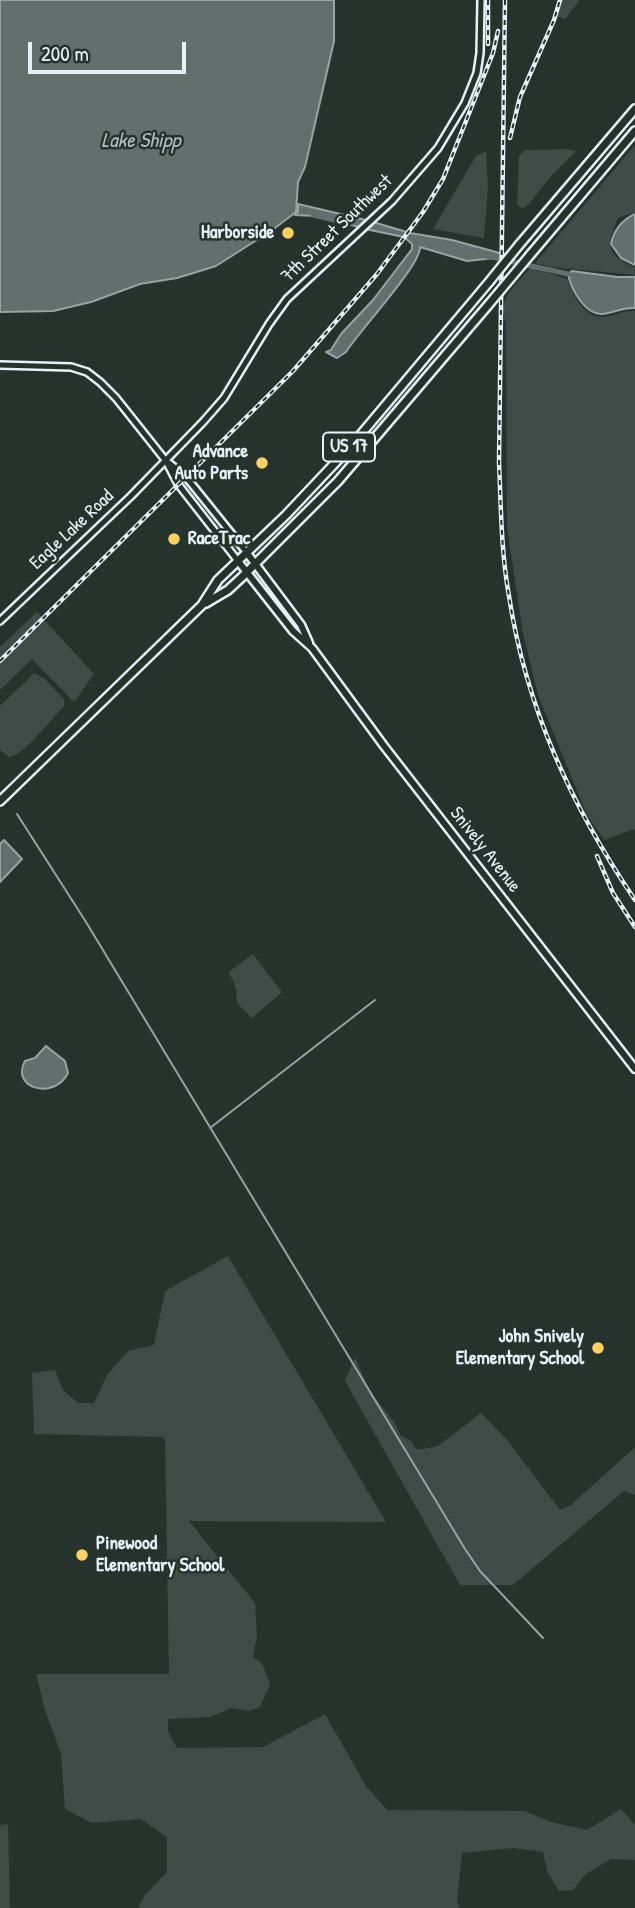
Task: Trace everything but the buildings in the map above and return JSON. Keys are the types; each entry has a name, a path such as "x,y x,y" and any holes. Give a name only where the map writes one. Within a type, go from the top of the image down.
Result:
{"highway":[{"name":"US 17","path":"0,801 202,605 218,580 352,444 635,109"},
{"name":"US 17","path":"202,605 228,590 247,573 347,471 635,131"}],"main road":[{"name":"Snively Avenue","path":"247,553 301,625 312,648 384,746 635,1069"},
{"name":"Snively Avenue","path":"238,561 293,631 312,648"}],"street":[{"name":"7th Street Southwest","path":"166,461 224,398 287,299 379,214 431,156 454,124 466,103 477,73 481,0"},
{"path":"0,365 62,366 87,372 112,393 166,461"},
{"name":"Snively Avenue","path":"166,461 186,477 247,553"},
{"name":"Snively Avenue","path":"166,461 178,484 238,561"},
{"name":"Eagle Lake Road","path":"0,621 166,461"}],"shaded area":[{"path":"561,0 580,0 565,19 556,16"},
{"path":"635,145 635,212 618,218 610,243 618,258 635,268 635,275 535,263"},
{"path":"526,150 576,151 528,205 523,208 517,205 519,155"},
{"path":"486,151 488,187 484,238 433,229 476,156"},
{"path":"531,267 567,279 580,304 590,314 603,317 635,311 635,829 604,840 586,813 538,695 523,633 507,528 506,322 503,307 509,293"},
{"path":"37,612 94,674 74,702 32,659 0,690 0,647"},
{"path":"34,673 44,678 64,699 64,706 23,750 9,757 0,750 0,706"},
{"path":"253,954 282,992 252,1018 237,1003 236,989 229,972"},
{"path":"228,1256 386,1522 189,1521 255,1603 257,1637 253,1656 263,1665 270,1685 260,1707 249,1711 231,1708 210,1717 168,1719 168,1732 177,1748 263,1747 325,1714 366,1786 387,1810 524,1811 551,1822 587,1830 621,1809 635,1825 635,1860 611,1859 586,1874 573,1890 559,1891 547,1871 543,1852 513,1848 462,1853 457,1901 460,1908 138,1908 145,1895 167,1872 167,1837 141,1819 92,1823 65,1809 61,1754 44,1707 36,1674 169,1674 165,1440 163,1437 34,1434 32,1373 55,1370 63,1390 78,1403 94,1403 107,1375 128,1351 154,1345 165,1291"},
{"path":"355,1357 370,1392 393,1420 401,1436 410,1440 417,1450 438,1446 481,1413 508,1441 560,1510 571,1505 635,1447 635,1495 624,1491 513,1585 460,1585 345,1381"},
{"path":"8,1824 10,1908 0,1908 0,1825"}],"water":[{"name":"Lake Shipp","path":"0,0 334,0 334,41 305,167 298,182 296,212 216,266 177,278 140,284 91,302 53,311 0,312"},
{"path":"298,204 366,220 359,227 315,216 295,215 298,212"},
{"path":"635,214 635,265 621,258 611,244 619,226"},
{"path":"373,222 507,255 504,260 495,258 467,261 420,247 418,256 400,283 346,352 337,358 326,352 331,350 341,334 373,300 412,249 412,244 404,237 365,229"},
{"path":"572,271 635,277 635,308 602,314 590,310 572,287 568,274"},
{"path":"4,840 22,859 0,882 0,844"},
{"path":"46,1046 65,1061 68,1073 62,1082 53,1087 36,1088 23,1078 22,1070 25,1061 35,1058"}],"waterway":[{"path":"313,215 351,224"},
{"path":"486,256 568,274"},
{"path":"17,814 86,922 465,1549 480,1571 543,1638"},
{"path":"210,1128 375,1000"}],"railway":[{"path":"488,0 488,44"},
{"path":"505,0 499,462 506,579 527,678 555,755 591,829 635,900"},
{"path":"510,138 520,97 560,0"},
{"path":"0,661 293,371 377,274 423,212 443,179 493,53 498,31"},
{"path":"597,856 613,893 635,927"}],"place":[{"name":"Harborside","path":"288,233"},
{"name":"Advance Auto Parts","path":"262,463"},
{"name":"RaceTrac","path":"174,539"},
{"name":"John Snively Elementary School","path":"598,1348"},
{"name":"Pinewood Elementary School","path":"82,1555"}]}
